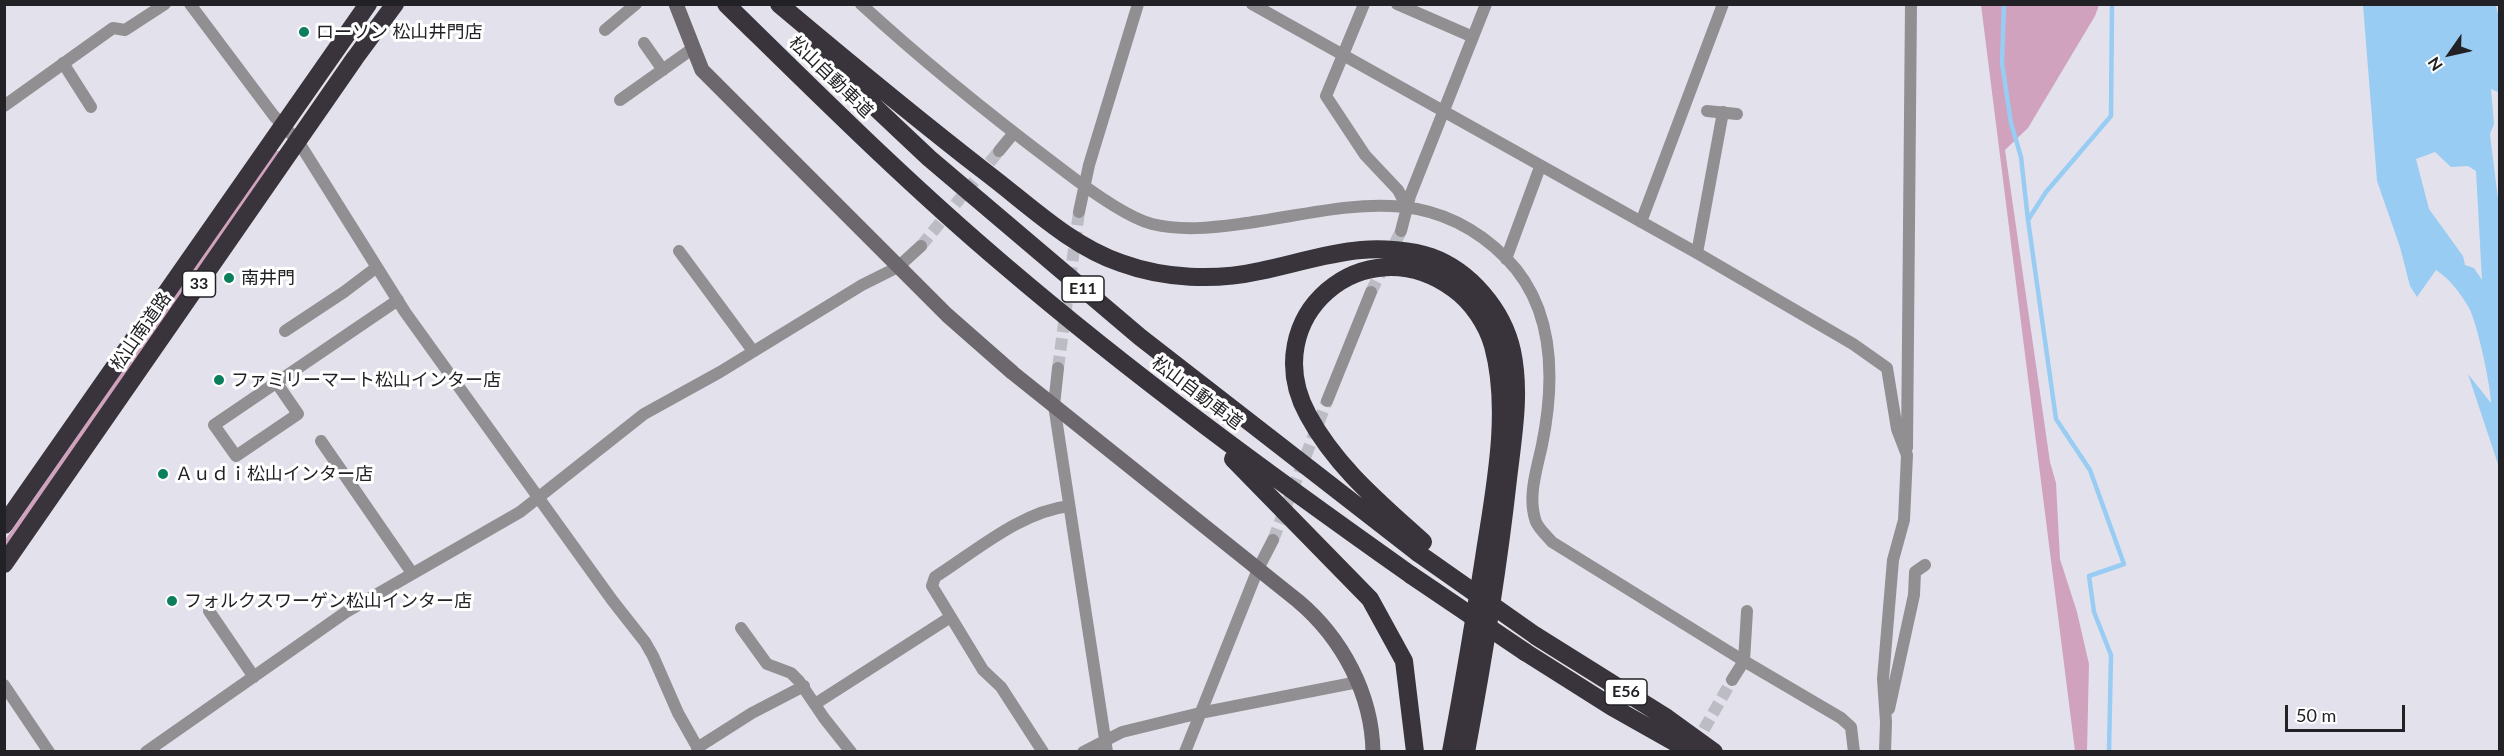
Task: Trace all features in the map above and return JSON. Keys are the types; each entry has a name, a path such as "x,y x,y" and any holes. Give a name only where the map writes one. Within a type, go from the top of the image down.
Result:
{"highway":[{"name":"松山南道路","path":"4,525 368,4"},
{"name":"松山南道路","path":"4,564 395,4"},
{"name":"松山自動車道","path":"726,4 891,163 1002,264 1188,414 1411,575 1525,652 1612,707 1692,752"},
{"name":"松山自動車道","path":"766,4 929,158 1149,344 1421,547 1485,600 1536,636 1657,712 1714,752"},
{"path":"779,4 879,89 1058,228 1092,250 1120,263 1172,275 1227,277 1363,250 1404,252 1430,256 1453,268 1479,291 1490,303 1511,348 1516,402 1502,532 1466,752"},
{"path":"1451,752 1492,502 1500,426 1498,367 1492,343 1481,319 1460,294 1444,282 1427,273 1390,266 1374,268 1342,279 1326,291 1312,307 1302,324 1297,341 1294,358 1298,390 1307,414 1336,460 1421,547 1516,622"},
{"path":"1188,414 1370,599 1404,662 1415,752"}],"street":[{"path":"4,105 113,28 125,30 165,4"},
{"path":"190,4 283,127 298,141 398,300 538,498 645,642 678,713 699,750 752,713 804,687"},
{"path":"605,30 636,4"},
{"path":"861,4 925,63 1013,134 1086,188 1150,223 1196,230 1346,208 1407,207 1438,214 1464,225 1488,242 1520,274 1538,306 1544,327 1549,368 1548,415 1532,494 1536,523 1552,542 1841,718 1851,727 1854,752"},
{"path":"1079,212 1086,188 1089,165 1138,4"},
{"path":"1252,4 1698,254 1853,344 1887,368 1897,429 1907,455"},
{"path":"1364,4 1326,96 1365,155 1398,190 1407,207"},
{"path":"1397,4 1473,37"},
{"path":"1401,231 1410,196 1486,4"},
{"path":"1641,222 1723,4"},
{"path":"1886,752 1883,679 1893,560 1904,520 1907,455 1911,4"},
{"path":"677,5 702,70 898,267 1012,373 1258,569 1322,624 1340,649 1358,682 1367,708 1373,752"},
{"path":"644,43 663,70"},
{"path":"620,100 693,49"},
{"path":"63,63 92,107"},
{"path":"1707,111 1737,114"},
{"path":"1698,254 1723,112"},
{"path":"999,151 1013,134"},
{"path":"1506,259 1540,167"},
{"path":"146,752 346,612 499,525 538,498 644,414 862,285 898,267 921,246"},
{"path":"679,250 753,351"},
{"path":"285,331 377,267"},
{"path":"1327,400 1371,292"},
{"path":"276,382 298,414 236,456 214,425 276,382 398,300"},
{"path":"1058,368 1054,405 1106,745"},
{"path":"321,441 412,573"},
{"path":"1043,752 1001,687 983,670 949,618 932,586 936,577 1010,528 1053,508 1069,506"},
{"path":"1185,752 1258,569 1273,540"},
{"path":"1886,722 1914,595 1915,572 1924,565"},
{"path":"209,611 254,677"},
{"path":"1732,680 1744,661 1747,611"},
{"path":"815,704 949,618"},
{"path":"741,628 766,664 791,673 804,687 851,752"},
{"path":"1083,752 1106,745 1122,732 1200,713 1358,682"},
{"path":"4,685 49,752"}],"shaded area":[{"path":"1981,5 2099,5 2095,16 2028,128 2005,150 2050,462 2056,483 2060,559 2077,612 2089,664 2087,751 2075,751"},
{"path":"275,151 281,151 5,549 5,540"}],"water":[{"path":"2363,5 2496,5 2500,24 2500,93 2491,89 2494,124 2490,134 2500,216 2499,467 2468,374 2491,403 2483,355 2472,315 2455,287 2436,270 2417,297 2410,286 2400,247 2377,181","holes":["2435,152 2451,167 2468,166 2476,171 2482,280 2474,268 2465,265 2463,256 2429,209 2416,159"]}],"waterway":[{"path":"2004,4 2002,63 2011,123 2021,157 2028,220"},
{"path":"2109,752 2111,655 2094,612 2089,576 2124,564 2090,470 2056,419 2028,220 2046,192 2111,116 2112,4"}],"tunnel":[{"path":"921,246 999,151"},
{"path":"1058,368 1079,212"},
{"path":"1371,292 1401,231"},
{"path":"1273,540 1327,401"},
{"path":"1695,745 1732,680"}],"place":[{"name":"ローソン 松山井門店","path":"304,32"},
{"name":"南井門","path":"229,278"},
{"name":"ファミリーマート松山インター店","path":"219,380"},
{"name":"Ａｕｄｉ松山インター店","path":"163,474"},
{"name":"フォルクスワーゲン松山インター店","path":"172,601"}]}
